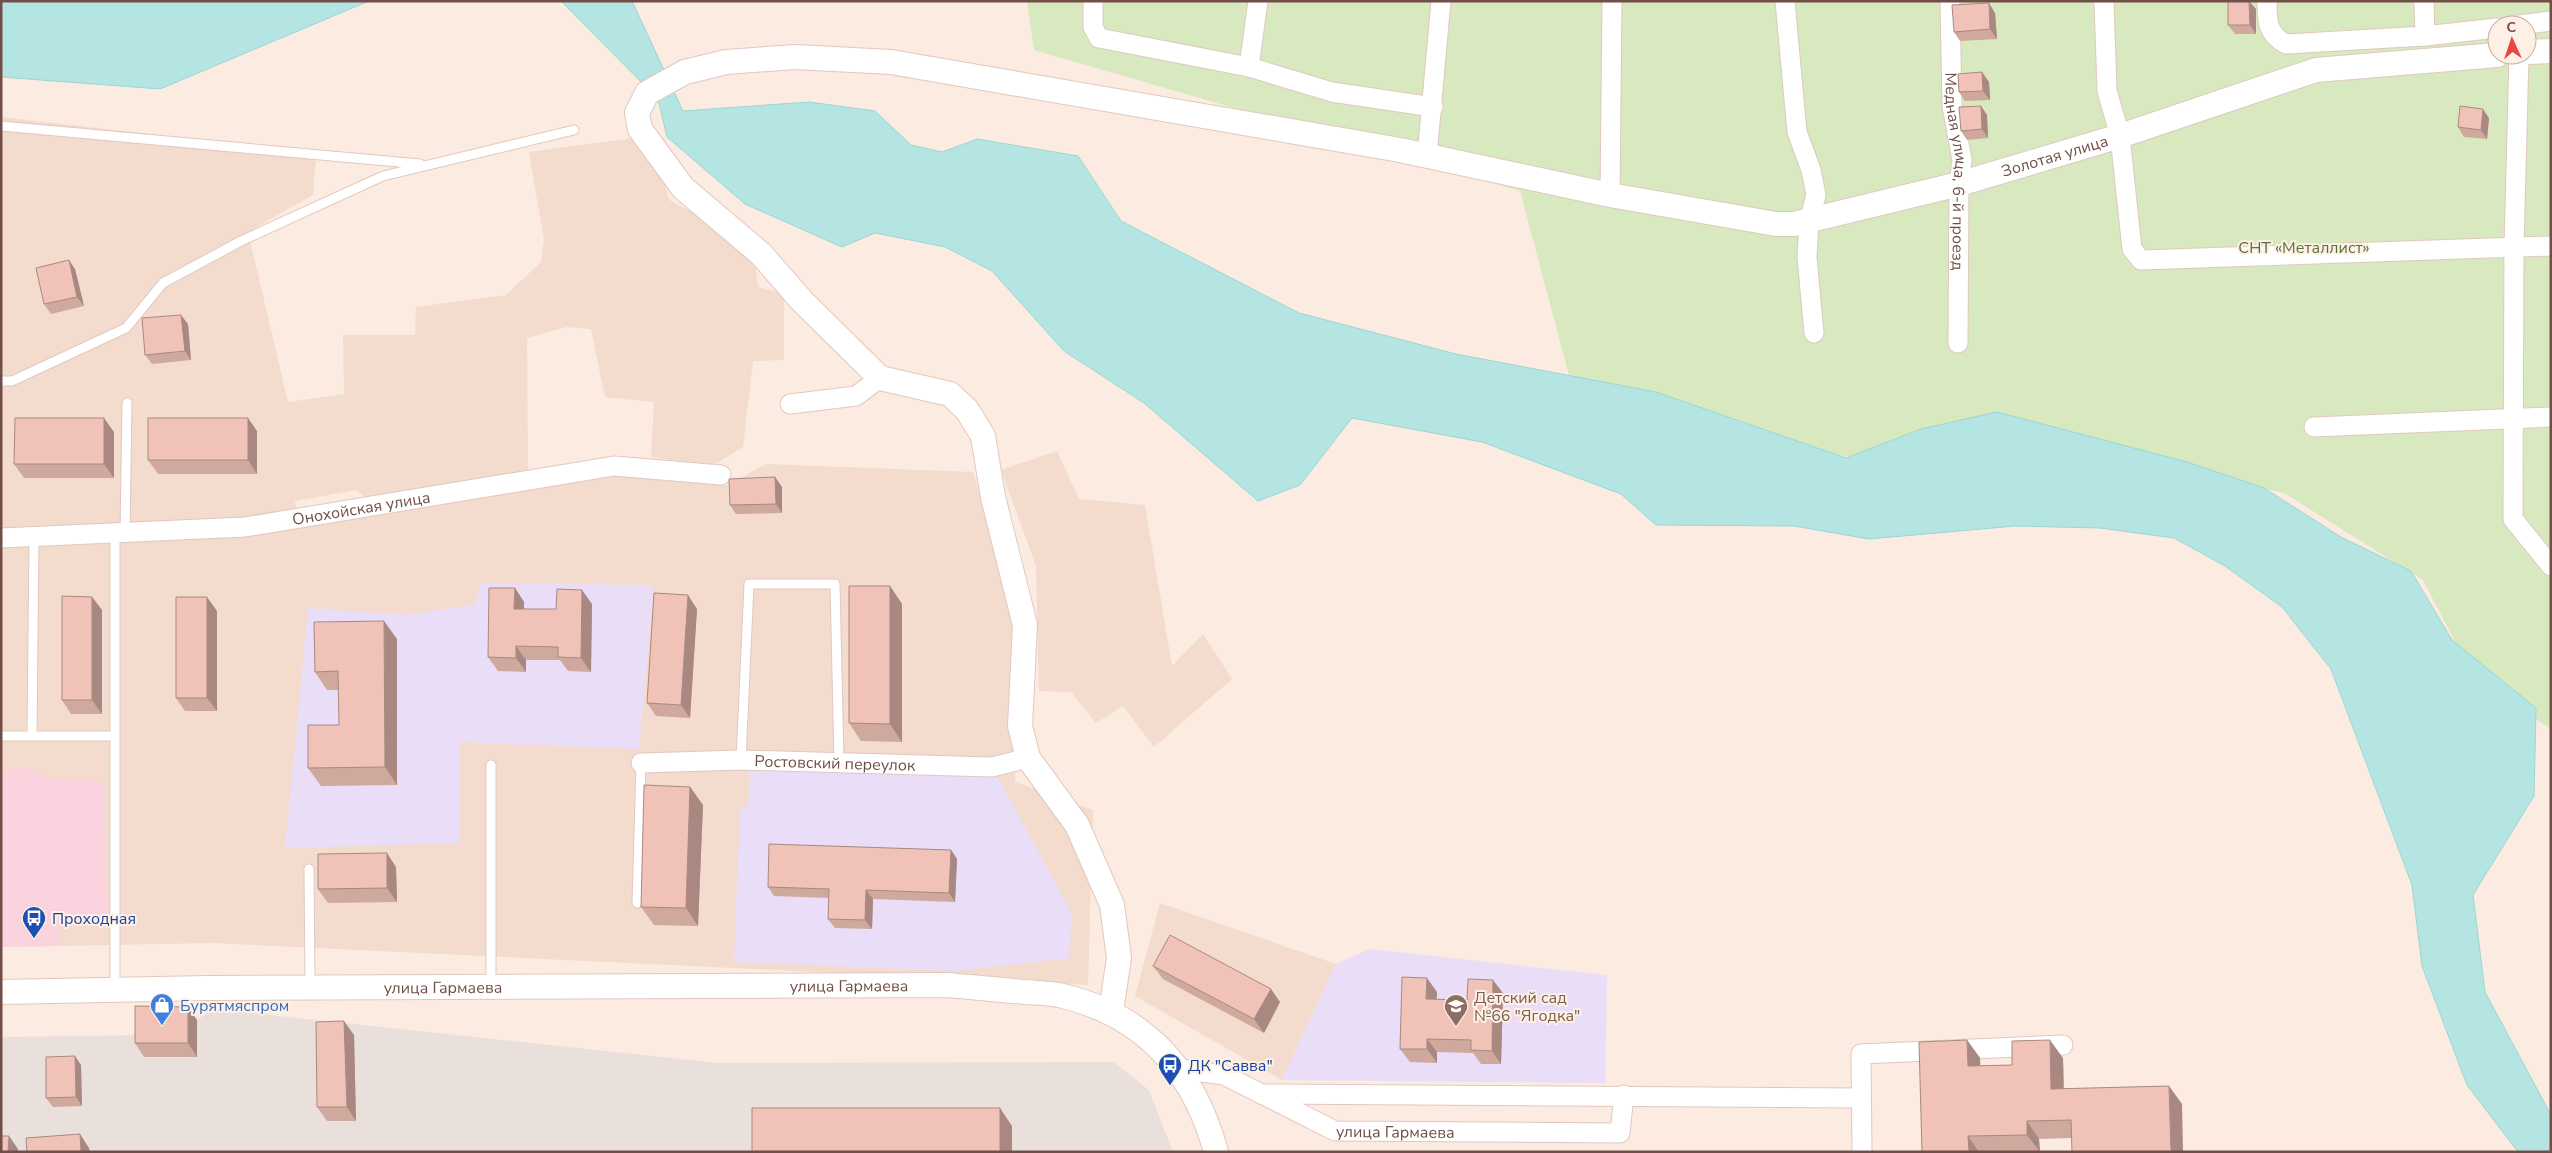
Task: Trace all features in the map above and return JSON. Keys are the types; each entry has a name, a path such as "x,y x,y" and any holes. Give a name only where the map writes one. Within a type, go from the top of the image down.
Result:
{"street":[{"path":"1092,1 1093,27 1099,38 1249,67 1332,92 1433,107"},
{"path":"1249,67 1258,1"},
{"path":"1427,156 1442,1"},
{"path":"1610,195 1612,1"},
{"path":"1785,1 1797,132 1811,170 1816,195 1810,222 1807,257 1814,333"},
{"name":"Медная улица, 6-й проезд","path":"1950,1 1952,106 1962,160 1959,184 1958,343"},
{"path":"2104,1 2107,91 2120,136 2132,249 2141,260 2551,246"},
{"path":"2267,1 2267,24 2278,40 2286,44 2425,36 2487,29"},
{"path":"2424,1 2425,36"},
{"path":"2537,23 2551,21"},
{"path":"2537,52 2551,51"},
{"name":"Золотая улица","path":"880,378 802,301 761,254 683,188 640,129 637,113 647,93 685,72 726,62 795,57 891,62 1427,156 1610,195 1776,224 1810,222 1959,184 2120,136 2316,70 2487,56"},
{"path":"2519,65 2514,247 2512,519 2551,566"},
{"path":"790,404 856,396 880,378 950,394 967,410 983,436 993,497 1025,625 1020,726 1028,758 1077,826 1112,905 1119,958 1111,1011"},
{"path":"2314,426 2551,416"},
{"name":"Онохойская улица","path":"1,538 245,527 614,466 721,475"},
{"name":"Ростовский переулок","path":"641,763 741,760 992,767 1028,758"},
{"name":"улица Гармаева","path":"1,992 310,988 946,985 1062,995 1111,1011 1143,1032 1180,1070 1224,1075 1335,1131 1620,1133 1624,1095"},
{"path":"1862,1152 1861,1054 2063,1045"},
{"path":"1180,1070 1196,1098 1216,1152"},
{"path":"1261,1094 1861,1098"}],"lane":[{"path":"1,126 428,164"},
{"path":"1,381 12,381 126,328 163,283 241,241 383,176 574,130"},
{"path":"115,990 114,736 120,534 127,403"},
{"path":"32,736 34,537"},
{"path":"741,760 749,584 835,584 839,762"},
{"path":"1,736 114,736"},
{"path":"637,903 641,763"},
{"path":"490,764 491,987"},
{"path":"309,869 310,988"}],"shaded area":[{"path":"1,117 316,153 313,195 248,232 288,402 344,394 343,335 415,335 416,307 506,295 541,262 544,240 529,152 633,138 665,183 669,200 710,222 755,264 758,287 784,293 784,360 753,361 743,447 712,466 651,457 654,402 605,397 591,329 566,327 527,338 528,470 370,501 356,490 295,501 299,528 531,486 613,474 728,485 766,464 973,472 1018,628 1015,782 1093,810 1088,985 213,943 1,947"},
{"path":"1057,451 1079,499 1145,505 1172,666 1203,634 1232,679 1154,747 1123,706 1096,723 1071,692 1039,691 1036,566 1001,470"},
{"path":"481,583 654,585 639,749 459,742 460,843 285,848 308,608 407,615 475,604"},
{"path":"31,768 48,778 103,782 107,912 60,930 59,946 1,947 1,770"},
{"path":"750,768 998,777 1072,914 1069,958 958,971 734,962 740,807 748,807"},
{"path":"1160,903 1336,964 1282,1080 1135,996"},
{"name":"Детский сад №66 \"Ягодка\"","path":"1370,949 1607,975 1605,1083 1282,1080 1336,964"},
{"name":"Бурятмяспром","path":"213,1009 718,1063 1114,1062 1149,1090 1173,1152 1,1152 1,1037 144,1035 197,1020"}],"green space":[{"name":"СНТ «Металлист»","path":"1027,1 2551,1 2551,729 2473,676 2423,580 2284,493 1984,429 1878,460 1779,448 1571,383 1520,191 1034,50"}],"water":[{"path":"1,1 369,1 160,89 1,77"},
{"path":"561,1 632,1 683,111 809,102 875,111 911,145 942,152 977,139 1078,156 1121,221 1299,313 1456,354 1656,392 1846,458 1921,429 1997,412 2187,462 2264,488 2341,537 2411,571 2452,640 2536,708 2534,796 2473,895 2485,992 2551,1115 2551,1152 2518,1152 2467,1085 2422,966 2412,885 2331,669 2282,607 2225,566 2174,538 2100,528 2015,526 1869,539 1794,526 1656,525 1621,494 1482,442 1352,418 1300,485 1258,501 1144,403 1064,351 992,271 945,247 875,233 842,247 745,204 667,137 658,99"}],"building":[{"path":"2228,1 2249,1 2250,25 2228,25"},
{"path":"1989,3 1990,29 1954,32 1952,5"},
{"path":"1982,72 1983,91 1959,92 1958,74"},
{"path":"1981,106 1982,129 1961,131 1959,107"},
{"path":"2460,106 2483,109 2481,130 2458,127"},
{"path":"69,260 77,297 44,304 36,268"},
{"path":"181,315 185,351 145,355 142,318"},
{"path":"15,418 104,418 104,464 14,464"},
{"path":"148,418 248,418 248,460 148,460"},
{"path":"775,477 776,504 730,505 729,479"},
{"path":"849,586 890,586 890,724 849,723"},
{"path":"489,588 515,588 514,609 556,609 557,589 582,590 581,658 558,657 558,647 516,646 516,658 488,657"},
{"path":"654,593 688,595 681,705 647,703"},
{"path":"62,596 92,597 92,700 62,700"},
{"path":"176,597 207,597 207,698 176,698"},
{"path":"384,621 385,767 308,768 308,725 339,725 338,671 315,672 314,622"},
{"path":"644,785 690,787 686,908 641,907"},
{"path":"769,844 951,850 949,893 866,890 865,920 828,919 829,889 768,887"},
{"path":"387,853 387,888 318,889 318,854"},
{"path":"1170,935 1271,989 1254,1019 1153,966"},
{"path":"1402,977 1427,978 1426,999 1467,1000 1468,979 1493,980 1492,1051 1471,1050 1471,1040 1427,1039 1427,1049 1400,1049"},
{"path":"135,1006 188,1007 188,1043 135,1043"},
{"path":"344,1021 347,1107 317,1107 316,1022"},
{"path":"1967,1040 1968,1066 2012,1065 2012,1041 2050,1040 2051,1089 2169,1086 2171,1152 2072,1152 2071,1120 2027,1121 2027,1135 1968,1136 1969,1152 1922,1152 1919,1042"},
{"path":"75,1056 76,1097 46,1098 46,1057"},
{"path":"752,1108 1000,1108 1000,1152 752,1152"},
{"path":"80,1134 81,1152 27,1152 26,1138"},
{"path":"1,1136 9,1136 8,1152 1,1152"}],"place":[{"name":"Проходная","path":"34,939"},
{"name":"Бурятмяспром","path":"162,1026"},
{"name":"Детский сад №66 \"Ягодка\"","path":"1456,1027"},
{"name":"ДК \"Савва\"","path":"1170,1086"}]}
